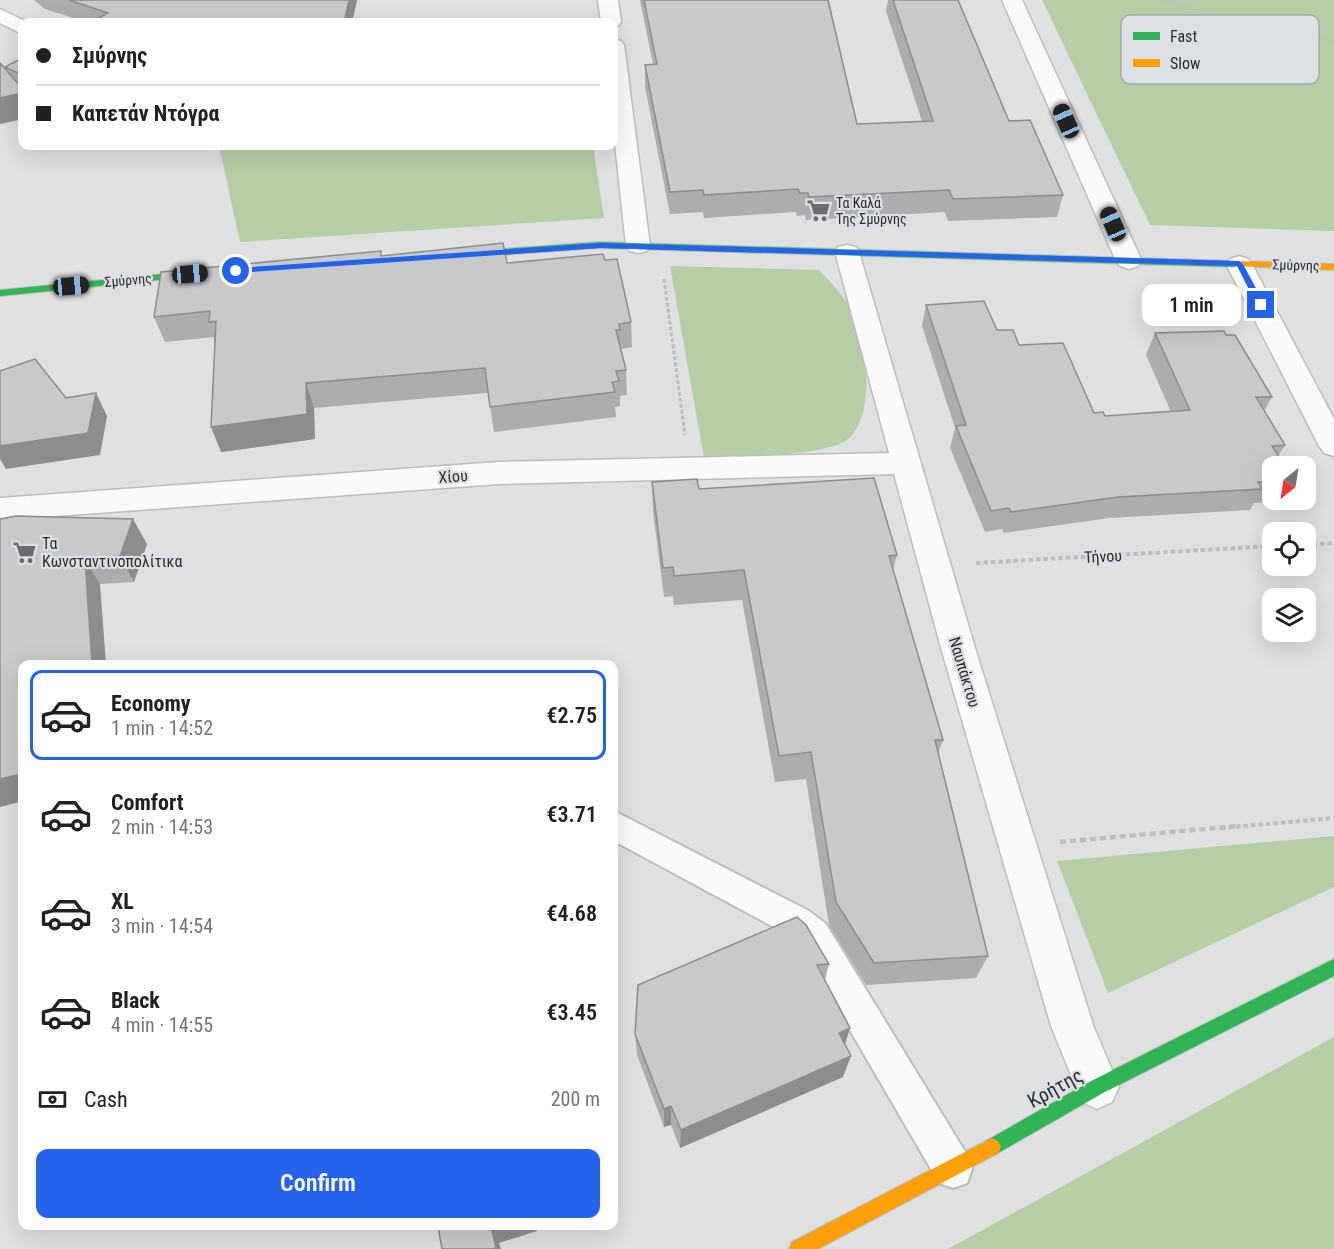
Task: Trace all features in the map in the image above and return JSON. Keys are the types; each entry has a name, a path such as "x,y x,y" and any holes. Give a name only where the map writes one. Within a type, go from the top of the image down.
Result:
{"street":[{"path":"608,0 610,18"},
{"path":"1012,0 1129,261"},
{"path":"0,15 18,26"},
{"path":"618,74 649,247"},
{"name":"Σμύρνης","path":"448,256 600,245 1334,267"},
{"name":"Ναυπάκτου","path":"847,252 934,565 1018,846 1072,1026 1097,1087"},
{"path":"1239,264 1334,446"},
{"name":"Σμύρνης","path":"0,292 214,272"},
{"name":"Χίου","path":"0,509 498,472 907,463"},
{"name":"Κρήτης","path":"799,1249 953,1169 1097,1087 1334,967"}],"lane":[{"path":"618,827 797,922 814,936 953,1169"}],"path":[{"path":"1163,0 1211,15"},
{"path":"1319,39 1334,42"},
{"path":"649,247 690,468"},
{"path":"1316,544 1334,543"},
{"name":"Τήνου","path":"934,565 1262,547"},
{"path":"1018,846 1334,818"}],"green space":[{"path":"1042,0 1334,0 1334,231 1150,225"},
{"path":"220,150 594,150 604,218 240,242"},
{"path":"670,266 819,270 838,290 853,313 862,341 866,396 863,414 857,428 848,439 837,445 801,452 704,458"},
{"path":"1334,836 1334,887 1108,993 1057,861"},
{"path":"1334,1037 1334,1249 948,1249"}],"building":[{"path":"69,0 349,0 345,18 99,18 108,13"},
{"path":"644,0 828,0 857,124 933,121 893,0 958,0 1009,121 1030,120 1063,195 953,199 949,190 809,197 808,193 800,193 798,189 704,195 703,190 670,192 645,65 657,64"},
{"path":"18,60 18,73 5,67"},
{"path":"0,63 18,83 18,94 0,98"},
{"path":"503,243 507,263 603,254 605,260 617,259 631,322 619,324 620,330 616,330 626,370 616,371 619,381 612,382 615,392 490,407 485,368 306,383 307,414 211,427 216,321 209,322 210,311 154,317 161,272 381,251 381,256"},
{"path":"984,301 997,330 1013,330 1019,345 1063,343 1094,413 1103,412 1105,416 1190,410 1155,333 1224,331 1226,335 1235,335 1272,397 1256,397 1285,445 1272,446 1278,456 1262,456 1262,482 1258,482 1262,489 1118,497 1011,512 1009,508 991,511 956,426 966,425 926,305"},
{"path":"35,359 66,398 96,393 88,433 0,446 0,371"},
{"path":"874,478 897,555 889,556 943,740 935,740 988,956 874,963 836,902 811,752 779,756 744,570 674,576 673,567 663,568 652,482 697,479 699,489"},
{"path":"16,516 133,519 120,556 85,559 92,660 18,660 18,775 0,779 0,519"},
{"path":"797,917 806,925 829,964 817,965 850,1028 839,1033 851,1056 681,1130 671,1106 664,1109 635,1034 638,985"},
{"path":"439,1230 492,1230 496,1248 491,1249 442,1249"}],"traffic: fast":[{"path":"459,255 600,245 1235,264"},
{"path":"0,293 204,273"},
{"path":"992,1147 1097,1087 1334,967"}],"traffic: slow":[{"path":"1235,264 1334,267"},
{"path":"799,1249 992,1147"}],"place":[{"name":"Τα Καλά Της Σμύρνης","path":"818,211"},
{"name":"Τα Κωνσταντινοπολίτικα","path":"24,552"}],"route":[{"path":"236,271 600,245 1239,264 1261,305"}]}
